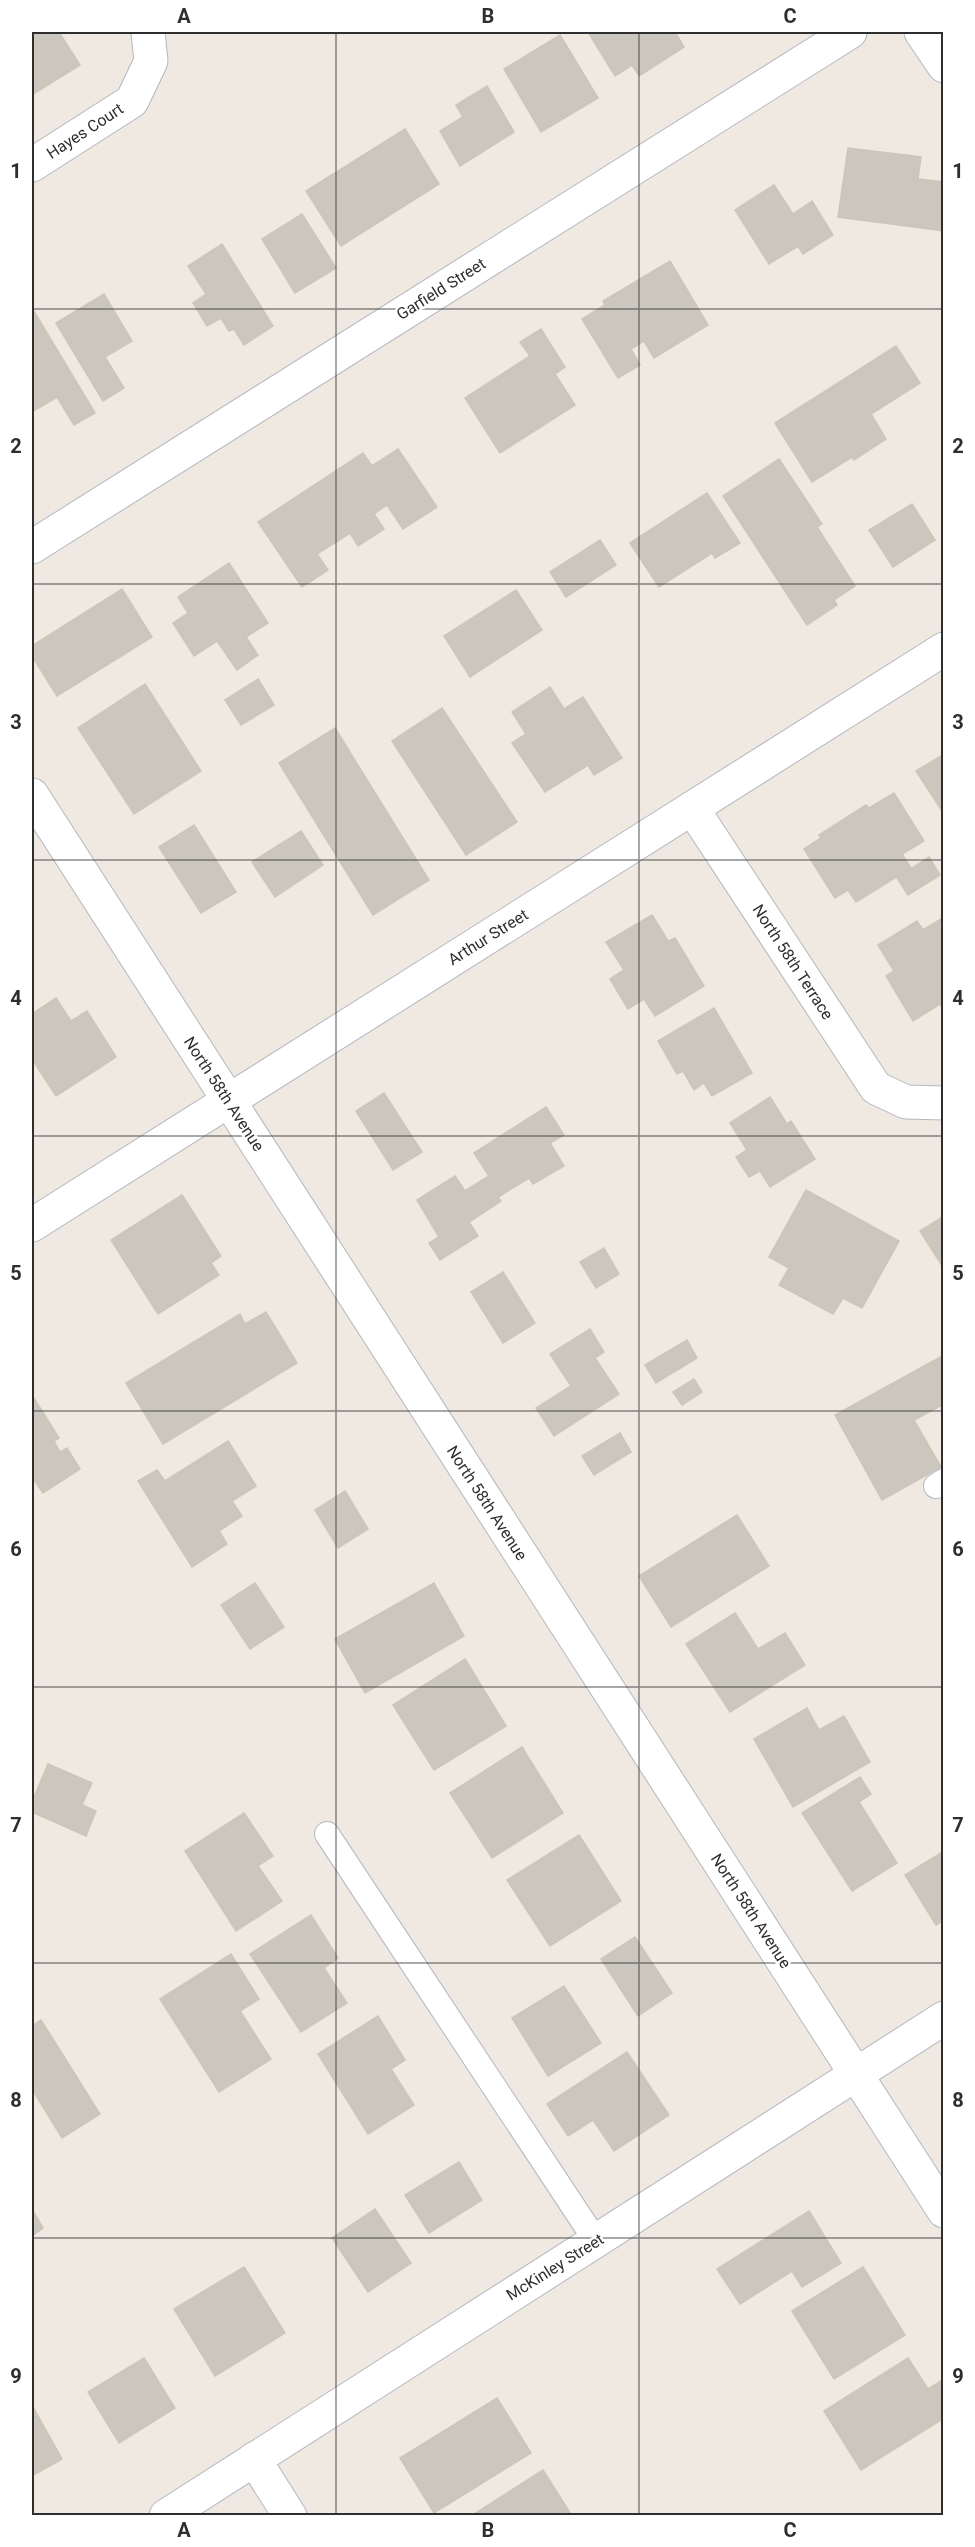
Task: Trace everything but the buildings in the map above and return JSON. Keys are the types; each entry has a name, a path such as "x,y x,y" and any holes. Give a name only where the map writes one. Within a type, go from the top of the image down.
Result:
{"street":[{"name":"Garfield Street","path":"32,547 850,32"},
{"path":"921,32 944,66"},
{"name":"Hayes Court","path":"32,165 132,101 150,46"},
{"name":"Arthur Street","path":"32,1226 944,649"},
{"name":"North 58th Avenue","path":"32,795 944,2211"},
{"name":"North 58th Terrace","path":"692,808 876,1088 906,1101 944,1104"},
{"name":"McKinley Street","path":"166,2516 944,2018"},
{"path":"254,2459 290,2516"}],"lane":[{"path":"327,1834 597,2241"}]}
